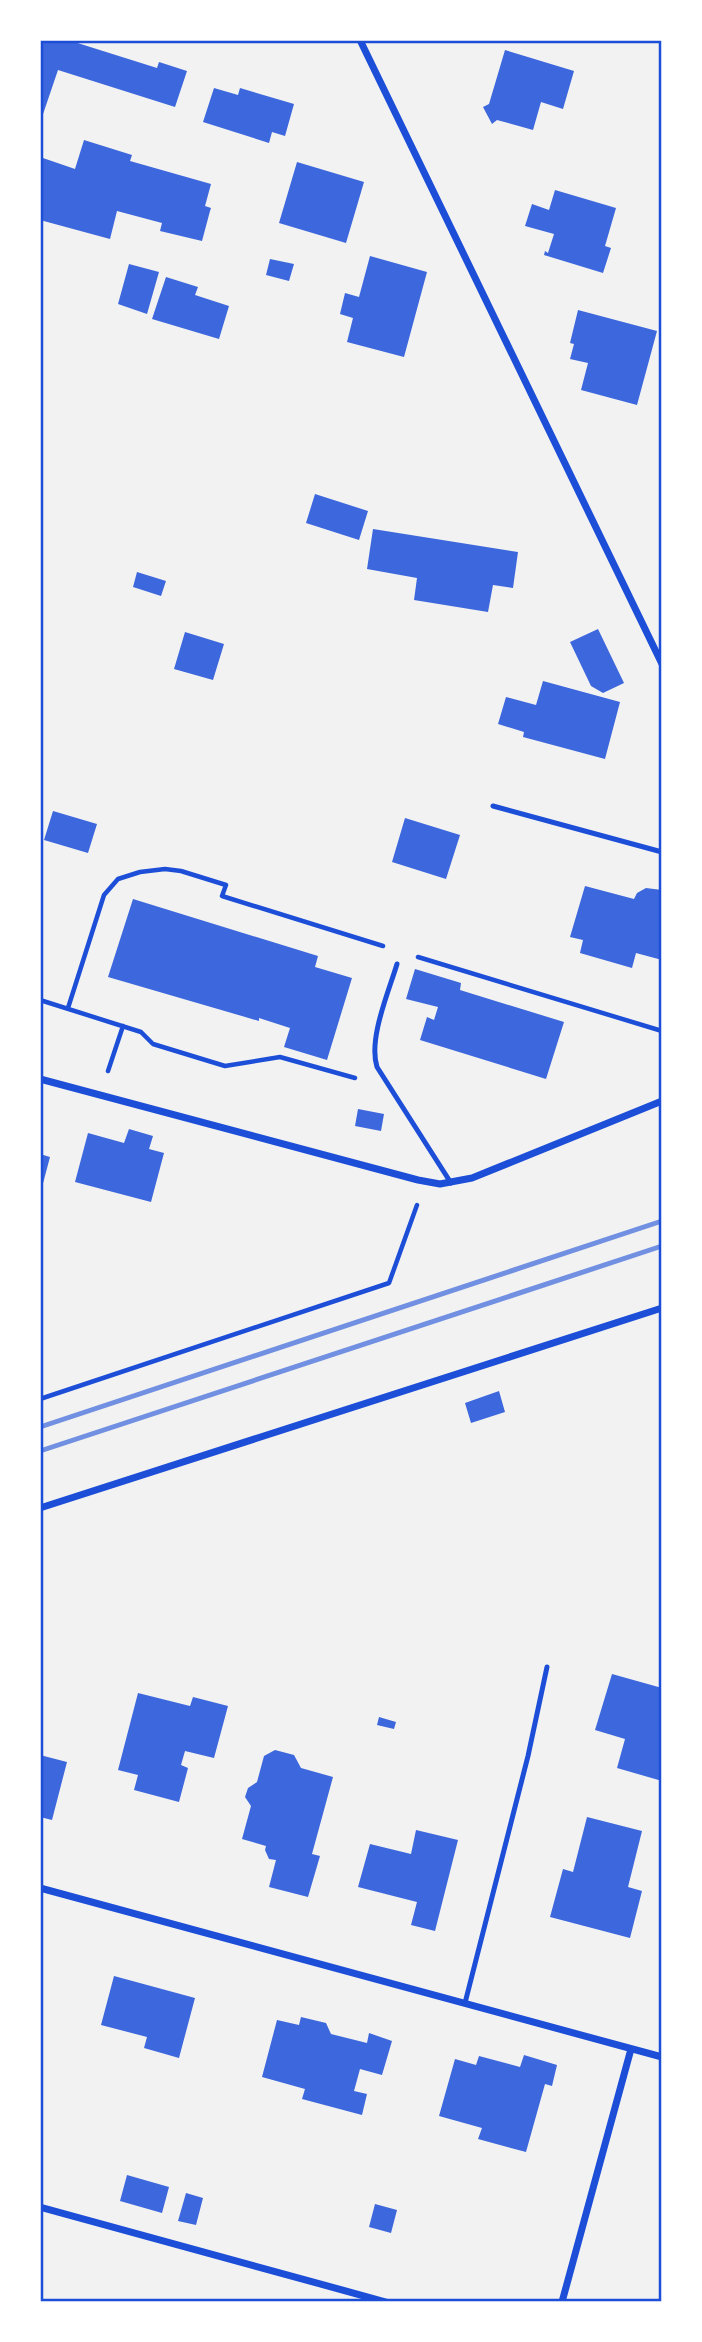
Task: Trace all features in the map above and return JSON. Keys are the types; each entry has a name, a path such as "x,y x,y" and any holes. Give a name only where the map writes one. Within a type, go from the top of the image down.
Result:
{"street":[{"path":"360,40 662,664"},
{"path":"40,1079 424,1182 451,1183 472,1178 662,1101"},
{"path":"40,1508 662,1308"},
{"path":"40,1888 662,2057"},
{"path":"562,2302 631,2049"},
{"path":"40,2207 386,2302"}],"lane":[{"path":"493,806 662,852"},
{"path":"397,964 374,1046 377,1067 451,1183"},
{"path":"466,2003 528,1756 547,1667"}],"path":[{"path":"68,1008 104,895 118,879 154,869 181,871 226,885 222,896 388,948"},
{"path":"414,956 662,1031"},
{"path":"40,1000 141,1032 153,1044 225,1066 280,1057 361,1079 377,1067"},
{"path":"107,1075 123,1026"},
{"path":"40,1399 389,1283 424,1182"}],"building":[{"path":"40,40 68,40 157,68 159,62 187,71 175,107 58,70 40,123"},
{"path":"505,50 574,71 563,109 541,102 533,130 497,120 492,124 483,107 489,104"},
{"path":"214,88 238,95 240,88 294,104 285,136 272,132 269,143 203,122"},
{"path":"84,140 132,155 130,161 211,184 205,206 211,208 202,241 160,231 162,223 117,211 110,239 40,220 40,157 75,169"},
{"path":"297,162 364,182 346,243 279,223"},
{"path":"555,190 616,208 605,246 611,248 603,273 544,255 545,251 548,253 554,234 525,226 532,204 549,210"},
{"path":"370,256 427,272 404,357 347,342 353,318 340,314 345,293 359,297"},
{"path":"270,259 294,264 289,281 266,275"},
{"path":"129,264 159,272 147,314 118,304"},
{"path":"166,277 198,287 195,295 229,306 219,339 152,319"},
{"path":"578,310 657,331 637,405 581,390 588,363 570,359 574,344 570,343"},
{"path":"315,494 368,511 359,540 306,523"},
{"path":"373,529 518,552 513,588 493,585 488,612 414,600 417,578 367,569"},
{"path":"137,572 166,581 161,596 133,587"},
{"path":"598,629 624,683 603,693 591,686 570,642"},
{"path":"185,632 224,644 213,680 174,669"},
{"path":"543,681 620,702 605,759 523,737 524,732 498,724 506,697 536,705"},
{"path":"53,811 97,824 88,853 44,840"},
{"path":"405,818 460,835 446,879 392,862"},
{"path":"585,886 634,899 637,893 646,888 662,890 662,960 636,953 632,968 580,953 583,940 570,937"},
{"path":"133,899 318,956 315,967 352,978 327,1060 284,1047 290,1028 108,977"},
{"path":"415,969 461,983 460,990 564,1022 546,1079 420,1040 427,1017 434,1020 438,1007 406,999"},
{"path":"358,1109 384,1114 381,1131 355,1126"},
{"path":"129,1129 153,1136 149,1149 164,1153 151,1202 75,1182 88,1133 124,1143"},
{"path":"40,1154 50,1157 41,1191 40,1191"},
{"path":"499,1391 505,1412 471,1423 465,1403"},
{"path":"612,1674 662,1688 662,1713 659,1722 662,1723 662,1781 617,1768 625,1739 595,1730"},
{"path":"138,1693 190,1706 193,1697 228,1706 214,1758 185,1751 181,1765 188,1768 179,1802 134,1790 138,1775 118,1770"},
{"path":"379,1717 396,1722 394,1729 377,1725"},
{"path":"275,1750 294,1755 301,1768 333,1777 312,1854 320,1856 308,1897 269,1887 276,1860 269,1859 266,1846 242,1839 251,1806 245,1797 248,1788 257,1782 264,1756"},
{"path":"40,1755 67,1762 52,1820 40,1817"},
{"path":"587,1817 642,1831 628,1887 642,1891 630,1938 550,1917 563,1869 573,1872"},
{"path":"416,1830 458,1840 435,1931 411,1925 417,1902 358,1887 370,1844 411,1854"},
{"path":"114,1976 195,1998 179,2058 144,2048 147,2037 101,2025"},
{"path":"301,2017 326,2023 331,2034 367,2043 369,2033 392,2041 382,2075 360,2069 354,2091 367,2094 362,2115 302,2099 305,2089 262,2077 277,2020 299,2025"},
{"path":"524,2055 557,2065 552,2086 545,2084 526,2152 478,2139 482,2128 439,2116 455,2059 476,2065 479,2056 520,2067"},
{"path":"127,2175 169,2187 162,2213 120,2201"},
{"path":"186,2193 203,2198 196,2225 178,2221"},
{"path":"375,2204 397,2210 391,2233 369,2227"}],"railway":[{"path":"40,1427 662,1221"},
{"path":"40,1451 662,1246"}]}
